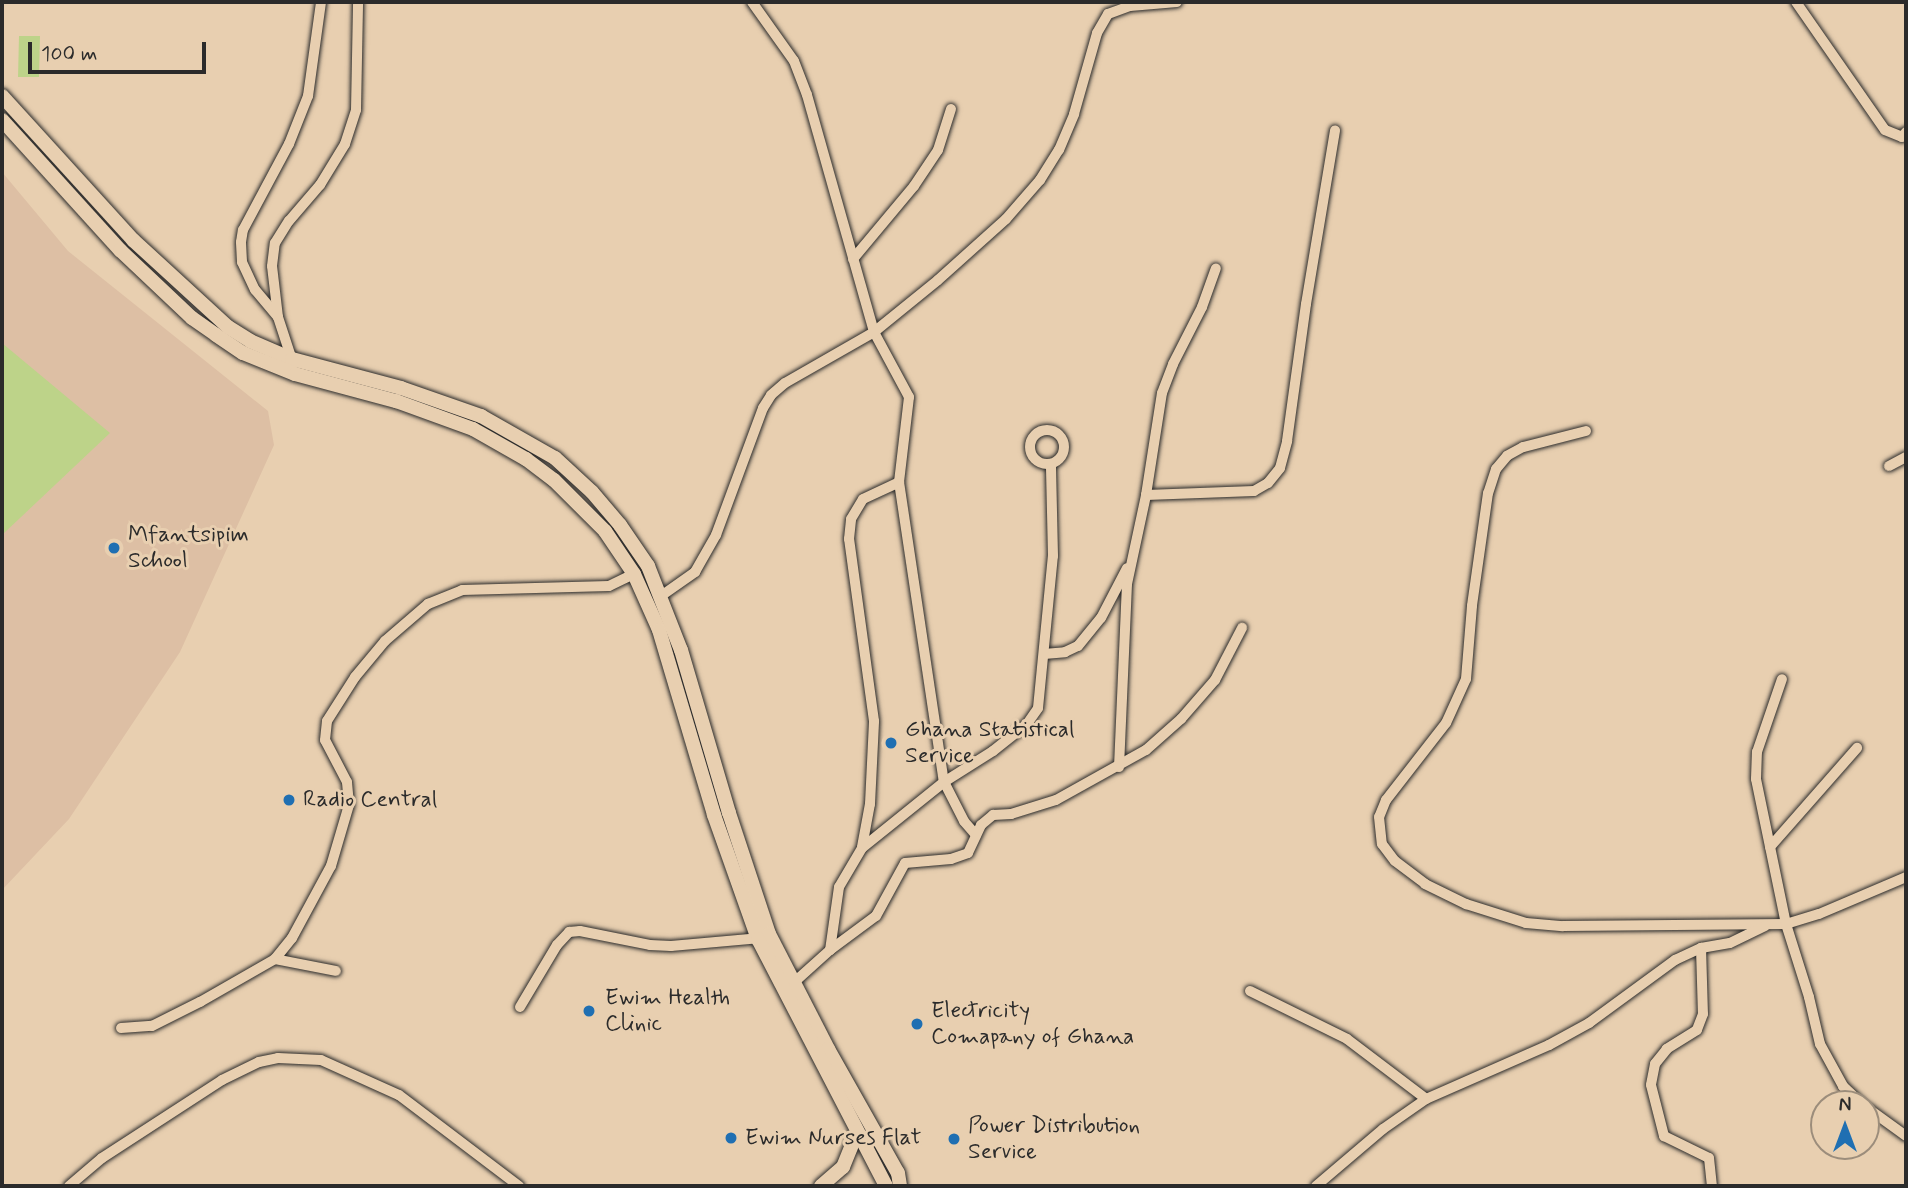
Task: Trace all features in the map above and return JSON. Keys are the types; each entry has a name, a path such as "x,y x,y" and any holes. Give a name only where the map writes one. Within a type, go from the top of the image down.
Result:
{"street":[{"path":"278,317 255,290 242,261 241,242 243,230 289,144 307,96 321,2"},
{"path":"295,374 278,317 272,267 275,243 289,221 320,185 345,144 356,110 358,2"},
{"path":"752,2 794,61 807,95 874,332 909,397 899,482 944,782 964,821 976,835"},
{"path":"661,596 695,572 706,554 716,535 763,408 771,395 785,383 874,332 938,280 1006,219 1040,180 1059,150 1074,114 1097,33 1108,14 1130,6 1177,2"},
{"path":"1796,2 1885,130 1902,137 1906,132"},
{"path":"2,96 133,240 205,308 250,341 292,359 442,400 481,416 536,446 576,477 620,525 648,566 681,650 763,937"},
{"path":"853,259 914,186 938,150 951,109"},
{"path":"2,120 120,250 192,318 243,353 295,374 435,414 500,443 554,480 578,501 605,531 634,574 659,630 714,816 763,937 886,1186"},
{"path":"1146,495 1254,491 1268,483 1280,468 1287,441 1306,304 1335,130"},
{"path":"1119,767 1129,564 1146,495 1162,393 1173,364 1202,307 1216,268"},
{"path":"1586,431 1523,447 1507,456 1496,469 1488,493 1472,606 1466,679 1446,723 1386,800 1379,817 1382,844 1395,861 1425,884 1488,913 1526,923 1563,926 1786,923 1819,914 1906,877"},
{"path":"1889,466 1906,457"},
{"path":"862,848 944,782 993,751 1033,717 1038,708 1053,556 1051,465"},
{"path":"830,950 839,887 862,848 870,804 874,721 849,539 851,519 863,499 899,482"},
{"path":"1044,654 1065,652 1078,646 1101,618 1129,564"},
{"path":"121,1028 152,1026 275,959 313,903 331,866 344,825 348,805 347,782 325,740 327,721 355,677 386,641 428,604 462,590 609,586 634,574"},
{"path":"789,987 830,950 876,916 905,863 951,859 968,853 981,825 993,815 1011,814 1056,800 1146,750 1181,719 1215,680 1242,628"},
{"path":"1782,678 1757,752 1756,779 1786,923 1820,1044 1847,1090"},
{"path":"1770,847 1857,748"},
{"path":"1316,1186 1383,1129 1426,1099 1549,1045 1589,1023 1675,960 1701,948 1730,943 1768,924"},
{"path":"520,1007 557,945 569,932 580,931 639,943 670,946 763,937"},
{"path":"1701,948 1703,1014 1697,1030 1667,1049 1654,1064 1651,1085 1664,1136 1681,1147 1701,1151 1709,1158 1713,1186"},
{"path":"275,959 336,971"},
{"path":"789,987 898,1174 900,1186"},
{"path":"1250,991 1347,1039 1426,1099"},
{"path":"69,1186 102,1158 222,1080 258,1062 278,1058 321,1060 399,1095 519,1186"},
{"path":"1880,1117 1906,1136"},
{"path":"821,1186 843,1167 857,1132"}],"shaded area":[{"name":"Mfantsipim School","path":"2,172 68,251 268,411 274,445 180,652 69,819 2,890"}],"green space":[{"path":"19,36 40,36 39,77 18,77"},
{"path":"2,343 110,433 2,535"}],"place":[{"name":"Mfantsipim School","path":"114,548"},
{"name":"Ghana Statistical Service","path":"891,743"},
{"name":"Radio Central","path":"289,800"},
{"name":"Ewim Health Clinic","path":"589,1011"},
{"name":"Electricity Comapany of Ghana","path":"917,1024"},
{"name":"Ewim Nurses Flat","path":"731,1138"},
{"name":"Power Distribution Service","path":"954,1139"}]}
